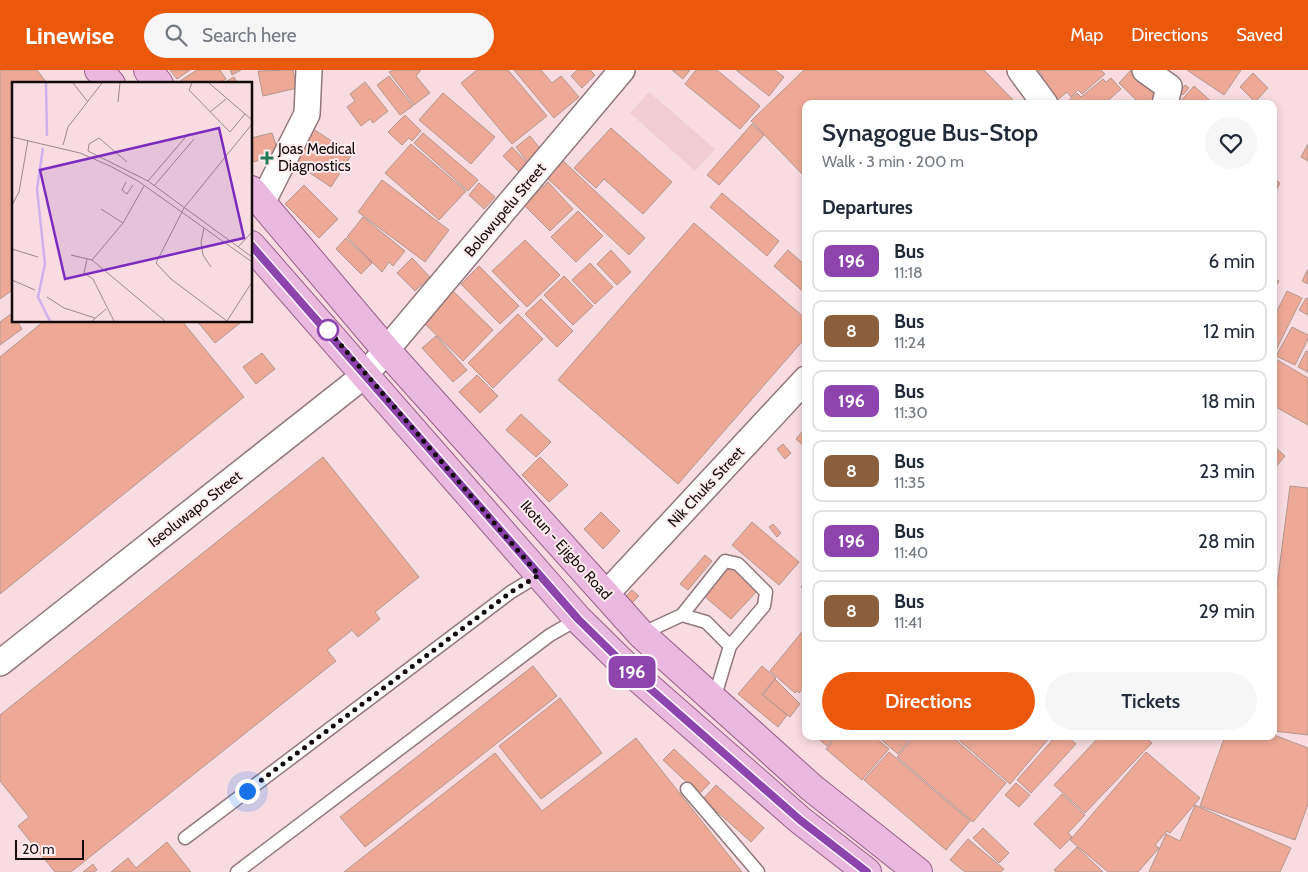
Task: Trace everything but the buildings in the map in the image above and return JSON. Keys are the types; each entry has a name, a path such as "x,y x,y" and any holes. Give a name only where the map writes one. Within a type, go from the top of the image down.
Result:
{"main road":[{"path":"99,70 109,82"},
{"path":"148,70 158,82"},
{"name":"Ikotun - Ejigbo Road","path":"256,197 388,351 642,634 812,788 918,872"},
{"path":"252,246 366,374 578,619 638,678 800,820 867,872"},
{"path":"638,678 662,652"}],"street":[{"path":"256,197 306,114 309,70"},
{"name":"Bolowupelu Street","path":"388,351 622,70"},
{"path":"1020,70 1042,100"},
{"path":"1144,70 1169,87 1167,100"},
{"name":"Iseoluwapo Street","path":"0,663 366,374 388,351"},
{"name":"Nik Chuks Street","path":"606,594 802,383"}],"lane":[{"path":"642,634 682,615 725,561 738,564 766,592 766,599 764,606 730,646 730,654 714,699"},
{"path":"185,838 511,592 539,575"},
{"path":"682,615 706,622 730,646"},
{"path":"238,872 550,635 578,619"},
{"path":"687,789 758,872"}],"shaded area":[{"path":"649,92 715,149 695,171 630,113"}],"bus line":[{"name":"196","path":"252,246 366,374 578,619 638,678 800,820 867,872"}],"place":[{"name":"Joas Medical Diagnostics","path":"267,158"}],"route":[{"path":"247,791 511,592 539,575 328,330"}]}
